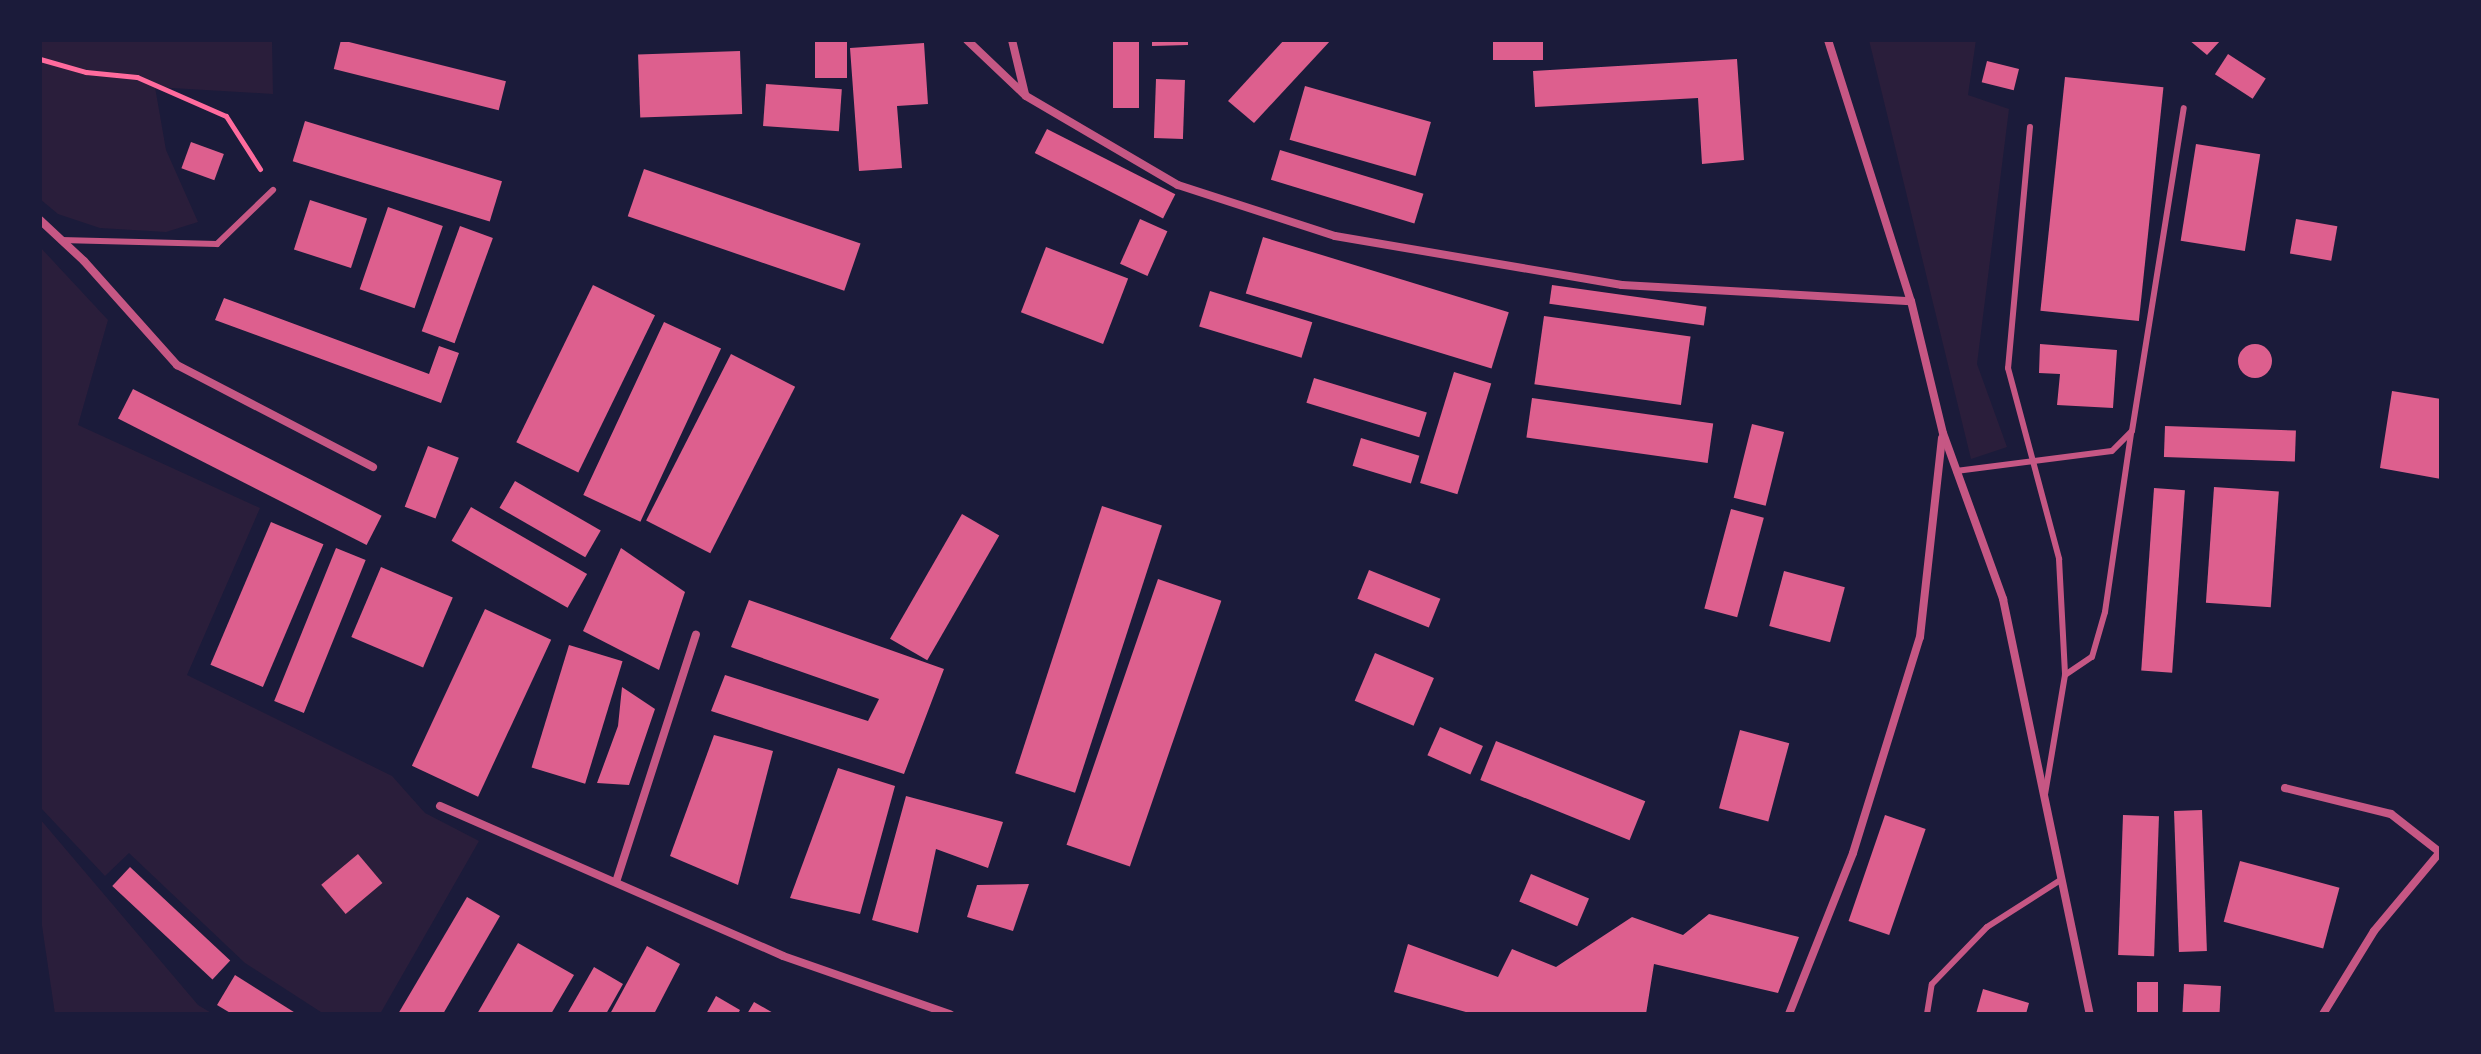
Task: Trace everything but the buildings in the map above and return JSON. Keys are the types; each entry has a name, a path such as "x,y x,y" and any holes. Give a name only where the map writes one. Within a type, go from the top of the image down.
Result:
{"street":[{"path":"967,40 1026,96 1178,185 1335,236 1622,285 1911,301"},
{"path":"1012,40 1026,96"},
{"path":"1828,40 1911,301 1943,433 2003,599 2090,1014"},
{"path":"40,220 177,365 373,467"},
{"path":"1789,1014 1853,853 1920,637 1943,433"},
{"path":"616,882 696,635"},
{"path":"2285,788 2391,814 2441,852 2374,931 2323,1014"},
{"path":"440,806 783,956 950,1014"}],"lane":[{"path":"2065,675 2092,657 2105,612 2184,108"},
{"path":"2030,127 2008,368 2059,559 2065,675 2045,797"},
{"path":"61,240 217,244 273,190"},
{"path":"1956,471 2112,451 2132,431"},
{"path":"1927,1014 1932,984 1987,927 2062,879"}],"path":[{"path":"40,59 86,72 137,77 226,116 273,190"}],"shaded area":[{"path":"40,40 272,40 273,94 155,87 166,150 198,222 166,232 100,228 58,214 40,199"},
{"path":"1869,40 1976,40 1968,95 2009,109 1977,364 2007,447 1971,459"},
{"path":"40,247 108,320 78,425 260,508 187,675 392,776 425,813 479,841 380,1014 324,1014 245,963 129,853 105,876 40,807"},
{"path":"40,819 198,1005 213,1014 55,1014 40,912"}]}
